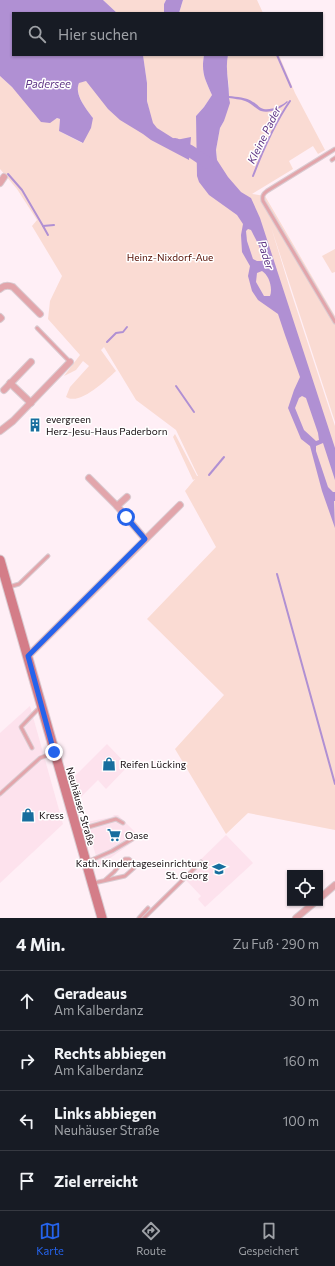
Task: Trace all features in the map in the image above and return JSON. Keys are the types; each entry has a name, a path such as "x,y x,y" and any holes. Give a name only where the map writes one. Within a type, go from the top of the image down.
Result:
{"main road":[{"name":"Neuhäuser Straße","path":"0,560 102,918"}],"street":[{"path":"0,183 4,177"},
{"path":"0,289 2,286 9,285 13,287 40,314"},
{"path":"4,390 31,362"},
{"path":"0,431 13,421 70,362"},
{"path":"10,383 31,403"},
{"path":"89,478 117,506 145,539"},
{"path":"117,506 127,497"},
{"path":"28,656 180,505"},
{"path":"323,895 335,885"},
{"path":"296,918 310,906"}],"lane":[{"path":"335,149 267,191 263,195 263,201 335,322"},
{"path":"37,328 70,362"},
{"path":"8,587 19,584 48,556"},
{"path":"32,748 21,728 41,706"},
{"path":"0,794 40,758 54,752"},
{"path":"77,831 116,819 122,823"},
{"path":"86,863 112,851 134,838"},
{"path":"92,884 124,876 134,868 134,864 129,859 125,859 105,880"},
{"path":"144,918 201,862"},
{"path":"139,918 148,908"}],"shaded area":[{"path":"30,706 63,824 0,883 0,733"},
{"path":"107,744 128,766 106,789 98,780 80,798 73,778"},
{"path":"114,815 118,815 140,837 99,866 86,822 112,817"},
{"name":"Kath. Kindertageseinrichtung St. Georg","path":"226,835 253,863 205,907 198,899 201,896 186,880 188,878 185,875"}],"green space":[{"path":"103,0 166,0 164,4 164,12 116,12"},
{"path":"183,0 257,0 263,12 179,12"},
{"name":"Heinz-Nixdorf-Aue","path":"143,56 204,56 203,71 212,95 196,116 197,131 217,159 216,150 220,128 224,121 229,98 226,65 228,56 279,56 295,93 325,150 318,154 313,146 289,161 293,169 252,194 265,196 335,316 335,422 271,227 335,426 335,830 248,813 226,834 175,749 224,695 147,619 216,547 185,491 195,479 193,480 173,437 175,434 198,476 176,430 136,400 104,347 101,350 116,371 99,386 85,395 72,399 66,397 70,387 89,366 83,361 76,370 64,376 80,355 48,319 50,301 62,276 32,226 37,220 17,189 0,169 0,76 54,120 57,118 60,119 59,131 82,143 93,118 79,96 79,82 86,81 152,123 147,101 147,83"},
{"path":"335,249 335,272 332,273 322,256"}],"water":[{"name":"Padersee","path":"0,0 103,0 116,12 12,12 12,56 143,56 147,83 147,101 153,123 157,128 176,140 191,137 189,160 151,140 120,120 108,109 86,81 79,83 78,92 79,97 93,118 91,128 83,143 59,131 60,119 57,118 50,123 41,122 12,87 0,76"},
{"path":"166,0 183,0 179,12 164,12 164,4"},
{"name":"Pader","path":"204,56 228,56 227,70 229,96 247,99 264,109 275,108 287,101 288,102 276,110 264,112 245,101 229,98 230,103 220,128 216,150 217,160 228,177 241,192 251,198 260,218 335,448 335,480 323,443 316,446 316,451 328,487 335,492 335,528 322,491 310,446 301,439 288,408 300,377 278,314 258,300 252,291 248,276 250,266 242,252 241,235 243,224 237,215 209,195 199,182 197,176 196,116 212,95 204,76","holes":["248,229 251,230 262,254 262,261 253,259 247,241 246,231","262,271 267,275 271,286 270,296 264,296 256,282 257,273","302,396 306,398 319,440 316,441 304,430 295,408 299,398"]}],"waterway":[{"name":"Kleine Pader","path":"277,56 291,87"},
{"name":"Kleine Pader","path":"253,176 269,137 290,101"},
{"path":"175,144 190,151 208,163"},
{"path":"8,174 22,190 43,226 54,225"},
{"path":"43,226 48,235"},
{"path":"107,342 116,333 123,332 127,327"},
{"path":"176,386 194,412"},
{"path":"209,475 224,457"},
{"path":"277,574 335,784"}],"place":[{"name":"evergreen Herz-Jesu-Haus Paderborn","path":"35,425"},
{"name":"Reifen Lücking","path":"109,764"},
{"name":"Kress","path":"28,815"},
{"name":"Oase","path":"114,835"},
{"name":"Kath. Kindertageseinrichtung St. Georg","path":"219,869"}],"route":[{"path":"54,752 28,656 145,539 126,517"}]}
